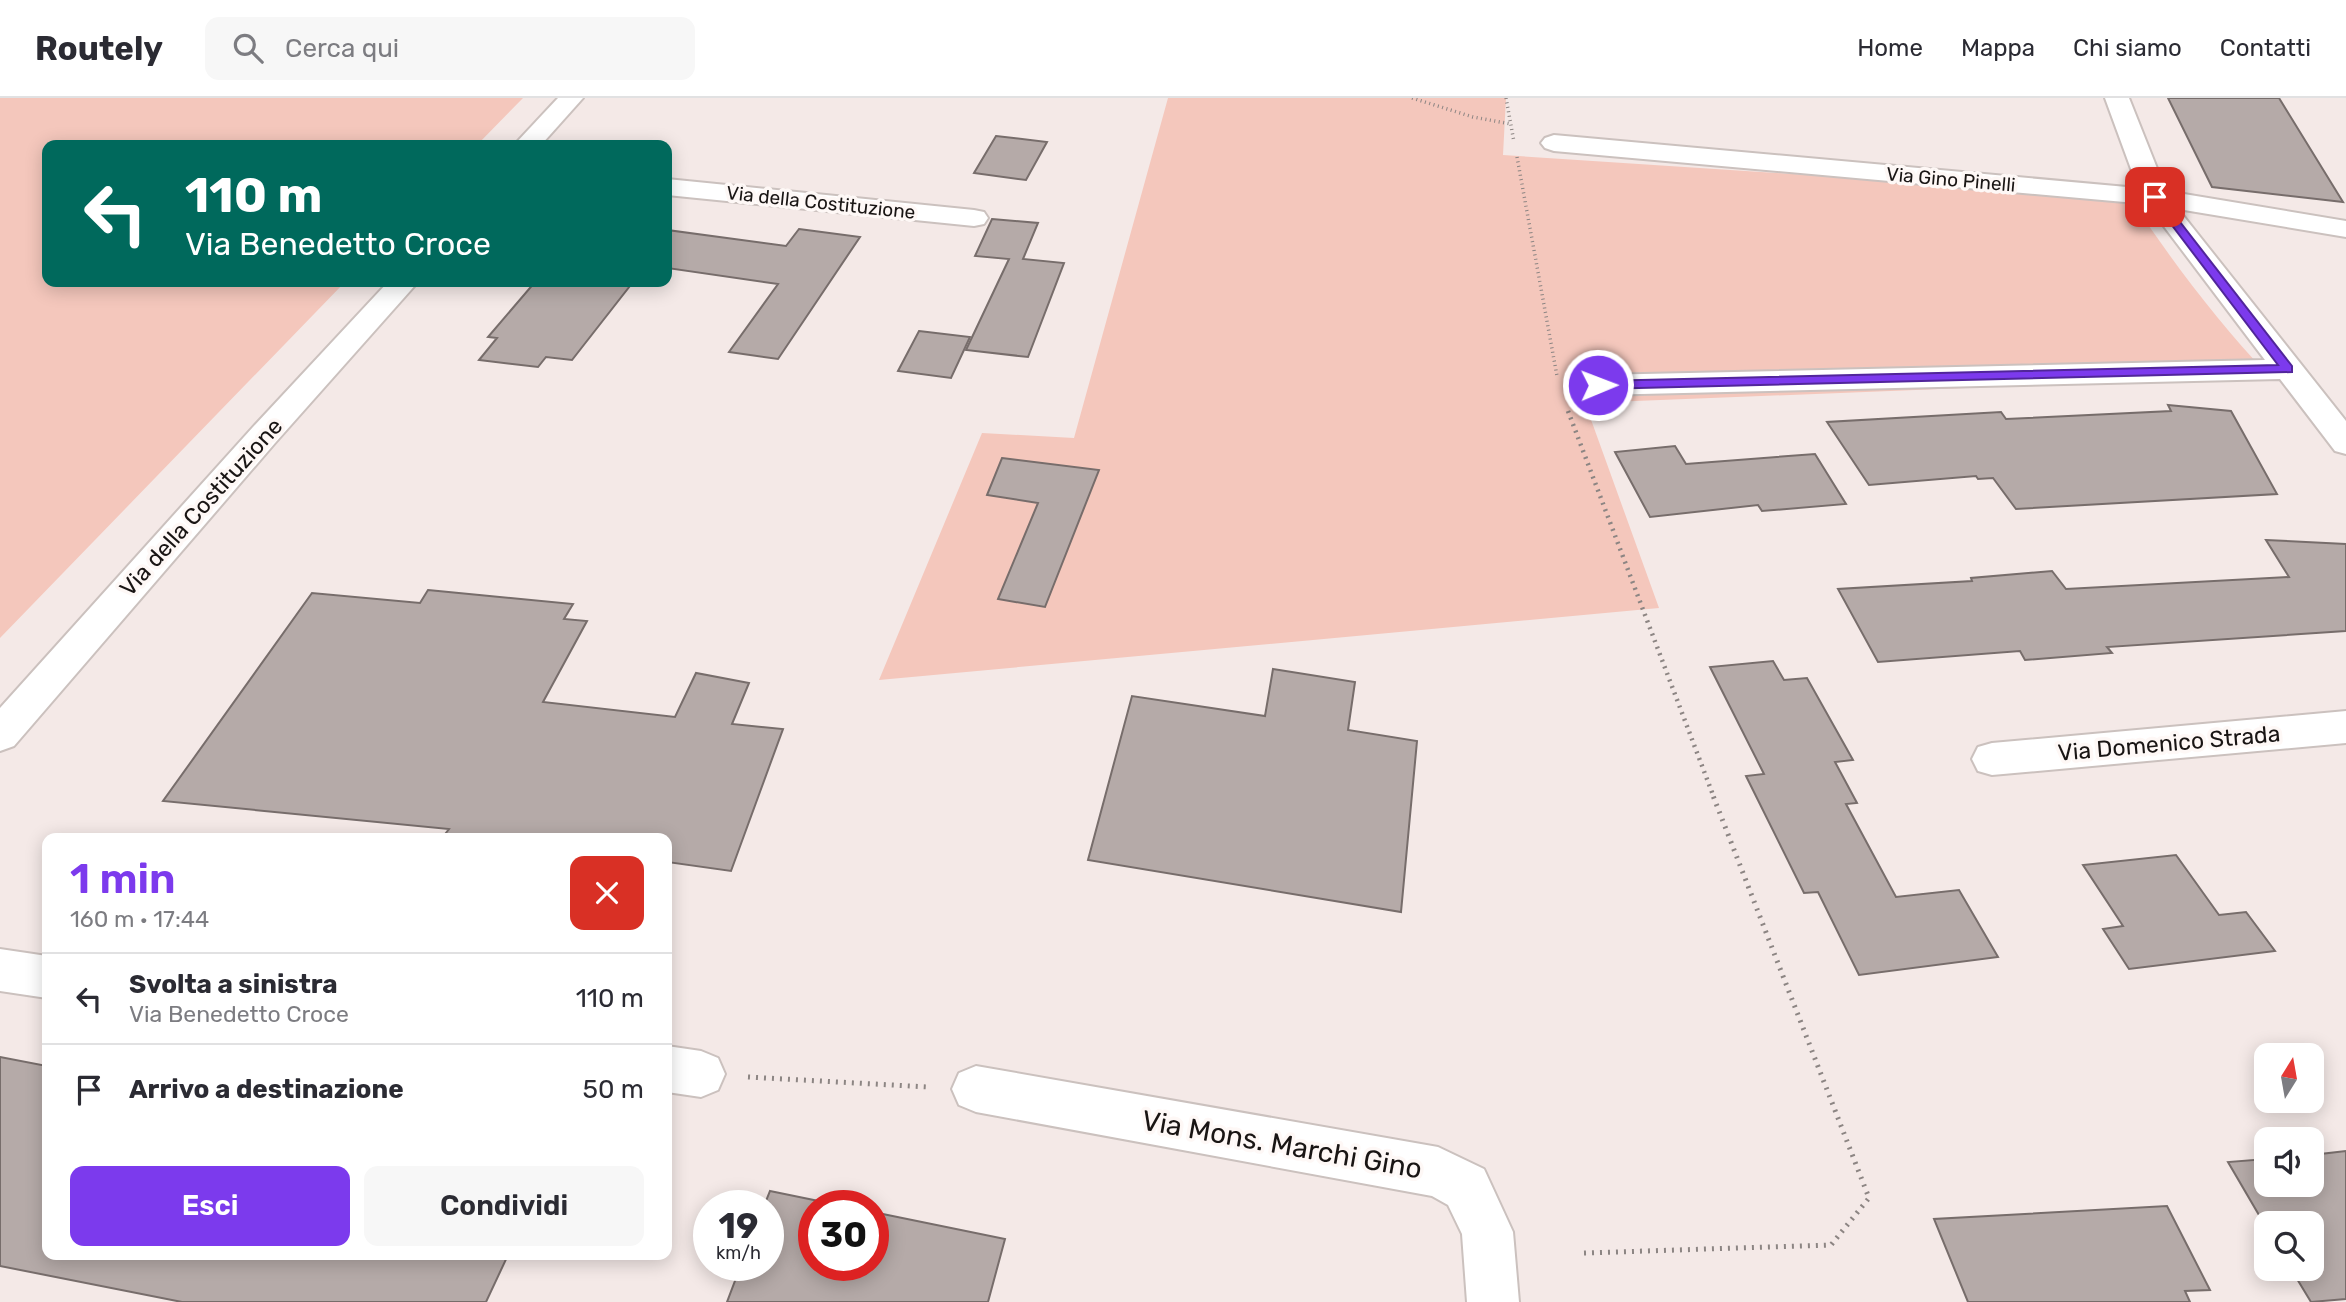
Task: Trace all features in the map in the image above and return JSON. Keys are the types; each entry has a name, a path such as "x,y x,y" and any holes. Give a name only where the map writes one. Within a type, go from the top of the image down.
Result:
{"street":[{"path":"532,140 571,98"},
{"path":"2117,98 2155,197 2346,443"},
{"name":"Via Gino Pinelli","path":"1554,143 2155,197 2346,229"},
{"name":"Via della Costituzione","path":"672,188 974,218"},
{"name":"Via della Costituzione","path":"0,735 264,435 399,287"},
{"path":"1598,385 2287,369"},
{"name":"Via Domenico Strada","path":"1992,759 2346,727"},
{"path":"0,970 42,976"},
{"name":"Via Mons. Marchi Gino","path":"976,1089 1438,1172 1466,1187 1487,1232 1493,1302"}],"path":[{"path":"1412,98 1472,117 1510,124"},
{"path":"1506,98 1559,388"},
{"path":"1564,401 1869,1198 1831,1245 1584,1252"},
{"path":"684,1071 976,1089"}],"shaded area":[{"path":"0,98 523,98 482,140 42,140 42,287 340,287 0,638"},
{"path":"1168,98 1506,98 1503,155 2129,196 2195,289 2269,376 1585,403 1659,608 879,680 982,433 1074,438"}],"building":[{"path":"2168,98 2279,98 2343,202 2212,187"},
{"path":"996,136 1047,142 1026,180 974,173"},
{"path":"992,219 1038,223 1023,259 1064,263 1028,357 966,350 1009,259 975,256"},
{"path":"799,229 860,237 778,359 729,352 778,284 672,269 672,231 786,246"},
{"path":"531,287 629,287 572,360 546,357 538,367 479,360 497,338 488,337"},
{"path":"919,331 970,337 951,378 898,371"},
{"path":"2168,405 2231,411 2277,494 2016,509 1993,478 1978,479 1976,476 1869,485 1827,422 2001,412 2006,419 2171,411"},
{"path":"1675,446 1686,464 1815,454 1846,504 1762,511 1758,505 1650,517 1615,452"},
{"path":"1002,458 1099,470 1045,607 998,599 1038,503 987,495"},
{"path":"2266,540 2346,544 2346,631 2107,647 2112,653 2025,660 2020,651 1878,662 1838,589 1972,581 1971,578 2052,571 2066,589 2289,577"},
{"path":"428,590 573,604 564,619 587,621 543,702 675,717 696,673 749,683 732,724 783,729 731,871 672,863 672,833 446,833 449,829 163,801 312,593 420,603"},
{"path":"1773,661 1784,680 1807,678 1853,760 1835,762 1857,803 1846,804 1896,897 1959,890 1998,957 1859,975 1818,892 1804,893 1746,776 1764,774 1710,667"},
{"path":"1273,669 1355,682 1348,730 1417,741 1401,912 1088,860 1132,696 1265,716"},
{"path":"2176,855 2219,915 2246,912 2275,951 2129,969 2103,929 2123,926 2083,865"},
{"path":"0,1057 42,1065 42,1260 506,1260 486,1302 182,1302 0,1266"},
{"path":"2346,1151 2346,1299 2311,1302 2298,1281 2324,1281 2324,1211 2257,1211 2228,1162 2254,1160 2254,1197 2324,1197 2324,1154"},
{"path":"784,1194 798,1197 798,1281 889,1281 889,1215 1005,1239 988,1302 727,1302 735,1281 784,1281"},
{"path":"2167,1206 2210,1290 2185,1291 2190,1302 1968,1302 1934,1219"}],"route":[{"path":"1598,385 2287,369 2155,197"}]}
